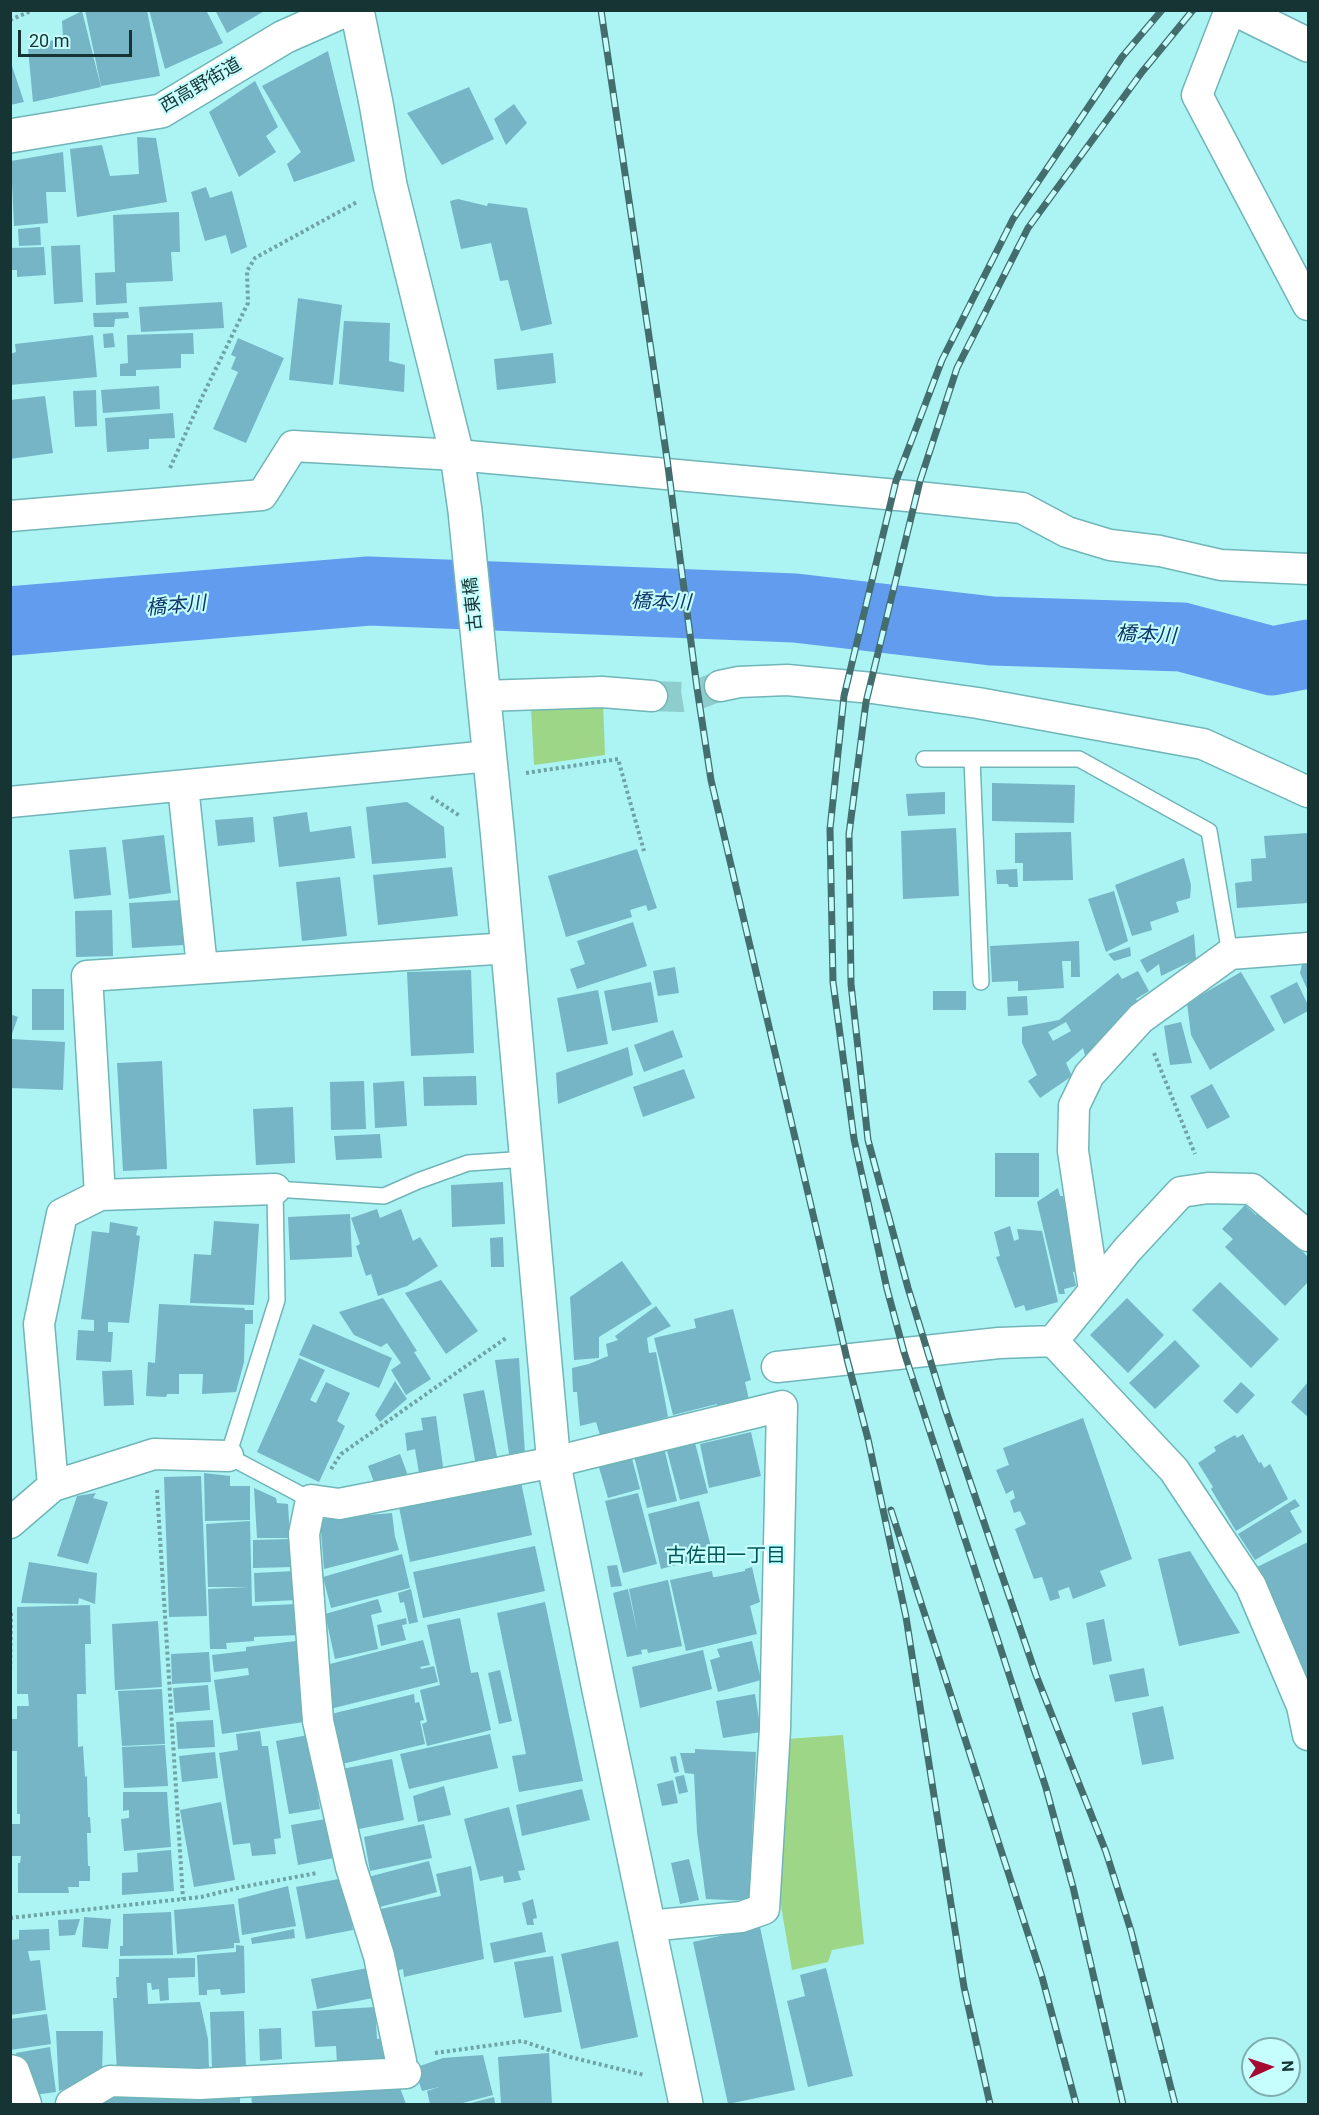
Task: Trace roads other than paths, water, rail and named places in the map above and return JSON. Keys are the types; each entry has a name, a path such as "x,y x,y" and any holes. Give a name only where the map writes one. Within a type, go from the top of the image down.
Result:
{"street":[{"name":"西高野街道","path":"10,136 161,111 284,37 345,10"},
{"name":"古東橋","path":"357,10 390,185 457,455 465,512 492,767 554,1462 686,2104"},
{"path":"1230,10 1197,95 1308,305"},
{"path":"1237,10 1308,45"},
{"path":"10,516 262,495 293,446 457,455 1022,508 1066,532 1110,545 1160,550 1221,565 1308,569"},
{"path":"720,686 739,682 787,680 872,688 978,703 1203,744 1308,792"},
{"path":"483,696 602,692 652,696"},
{"path":"10,802 183,786 492,767"},
{"path":"183,786 202,967"},
{"path":"100,1195 87,976 508,948"},
{"path":"1094,1290 1073,1152 1074,1106 1089,1075 1141,1018 1230,954 1308,948"},
{"path":"1053,1341 1128,1249 1181,1192 1208,1188 1252,1189 1308,1236"},
{"path":"52,1486 39,1324 62,1214 100,1195 275,1189"},
{"path":"777,1367 999,1343 1053,1341 1174,1470 1251,1586 1302,1706 1308,1735"},
{"path":"71,2104 110,2081 199,2084 403,2067 379,1956 351,1867 318,1721 304,1534 310,1500 339,1504 554,1462 782,1406 775,1729 764,1909 741,1917 648,1926"},
{"path":"10,1523 52,1486 154,1454 228,1456"},
{"path":"10,2070 14,2071 26,2104"}],"lane":[{"path":"924,759 1079,759 1209,831 1230,954"},
{"path":"972,759 981,982"},
{"path":"310,1500 228,1456 277,1300 275,1189 384,1196 418,1180 468,1163 527,1159"}],"waterway":[{"name":"橋本川","path":"10,621 369,591 795,608 992,631 1182,637 1272,661 1308,654"}],"tunnel":[{"path":"652,696 681,697 699,694 720,686"}],"railway":[{"path":"601,10 667,459 711,780 847,1359 868,1439 906,1617 964,1987 990,2104"},
{"path":"1123,2104 1073,1887 1046,1788 904,1352 887,1289 854,1139 833,982 830,829 844,696 896,481 942,360 1013,219 1122,57 1162,10"},
{"path":"1175,2104 1131,1931 1106,1852 1036,1675 945,1408 908,1288 868,1140 851,984 849,834 866,702 920,481 957,368 1028,228 1142,72 1193,10"},
{"path":"891,1510 1042,1977 1076,2104"}],"district":[{"name":"古佐田一丁目","path":"726,1557"}]}
